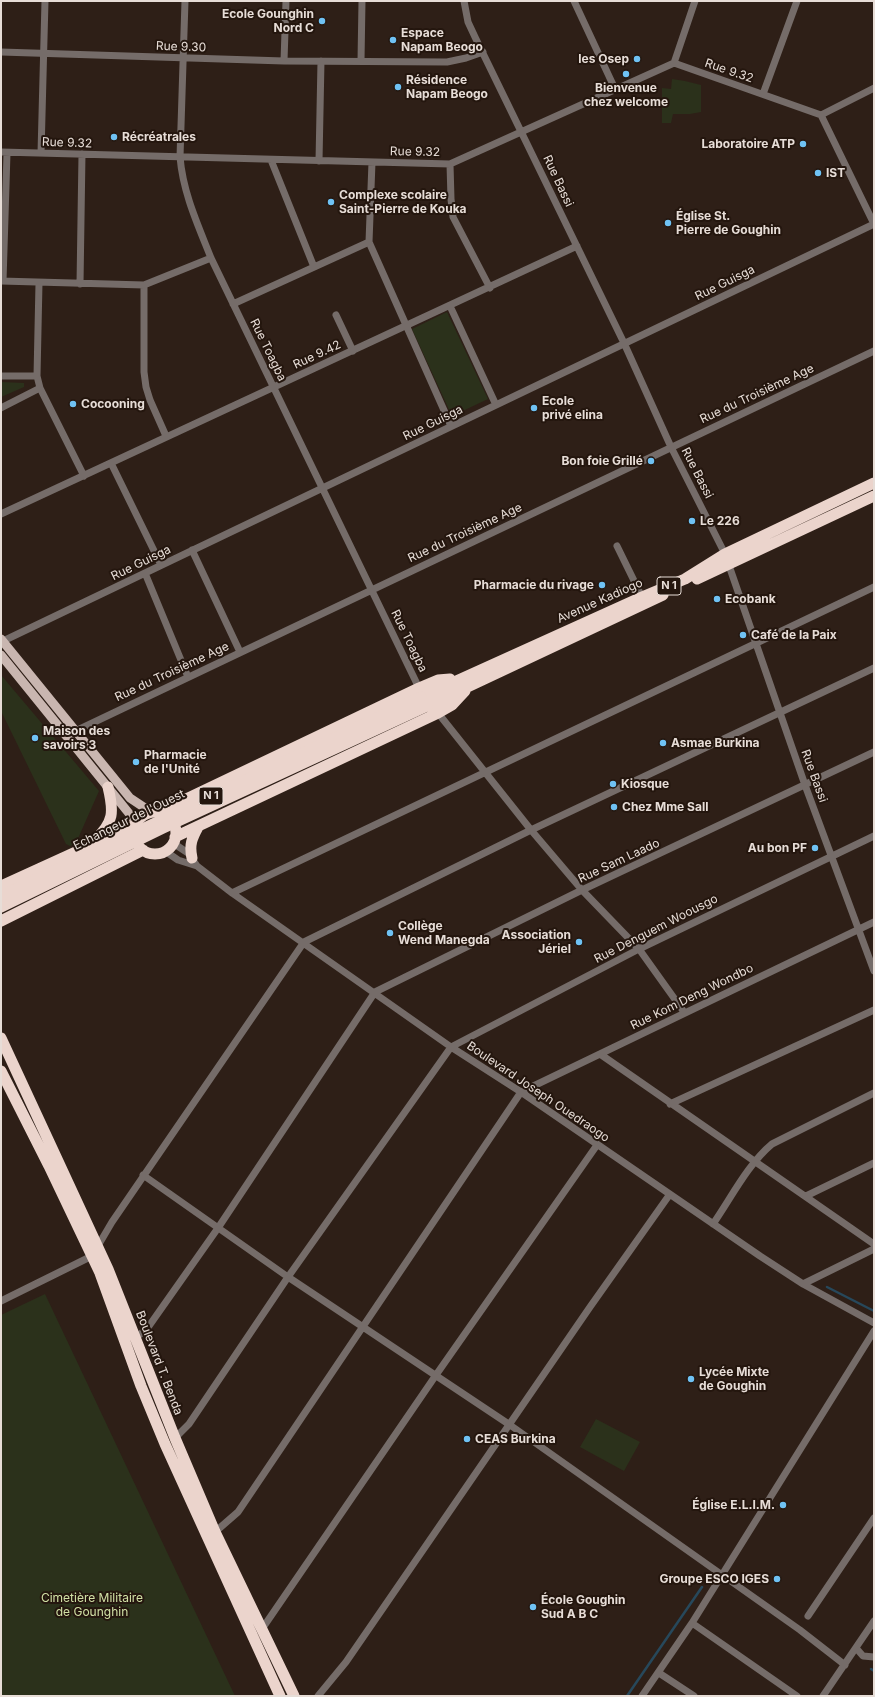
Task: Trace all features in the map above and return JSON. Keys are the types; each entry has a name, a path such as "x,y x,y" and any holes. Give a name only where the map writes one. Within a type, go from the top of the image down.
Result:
{"highway":[{"name":"Avenue Kadiogo","path":"422,697 467,689 727,559 874,483"},
{"name":"Avenue Kadiogo","path":"422,697 458,679 642,596 685,579 727,559 819,523 874,496"},
{"name":"N 1","path":"143,850 154,854 198,827 438,713 452,705 467,689"},
{"name":"N 1","path":"1,886 136,824 142,816 155,812 422,697"},
{"name":"Echangeur de l'Ouest","path":"1,907 163,828 422,697"},
{"name":"Echangeur de l'Ouest","path":"1,896 422,697"},
{"path":"87,847 106,830 110,822 112,813 108,787"},
{"path":"155,812 165,814 174,824 171,844"},
{"path":"1,921 143,850 134,839 133,832 136,824"},
{"path":"194,862 190,849 191,842 198,827"},
{"name":"Boulevard T. Benda","path":"1,1038 95,1251 136,1338 175,1438 215,1532 294,1696"},
{"name":"Boulevard T. Benda","path":"1,1071 95,1251 111,1303 164,1444 280,1696"}],"main road":[{"path":"1,641 76,730 130,798 155,812"},
{"path":"1,655 65,736 108,787 136,824"}],"street":[{"path":"41,153 44,1"},
{"name":"Rue Toagba","path":"185,1 180,157 181,174 186,192 211,258 323,488 422,697"},
{"path":"284,61 286,1"},
{"path":"362,1 361,61 447,62 466,58 483,52"},
{"name":"Rue Bassi","path":"464,1 468,22 624,343 671,447 727,559 805,785 874,971"},
{"path":"574,1 615,89"},
{"path":"674,63 696,1"},
{"path":"763,94 797,1"},
{"name":"Rue 9.30","path":"1,52 284,61 361,61"},
{"path":"319,161 321,61"},
{"name":"Rue 9.32","path":"4,152 450,164 674,63 821,115"},
{"path":"874,88 821,115 874,224"},
{"path":"4,152 2,281 144,285 211,258"},
{"path":"80,284 82,154"},
{"path":"271,160 314,267"},
{"path":"372,162 369,242 405,326 451,426"},
{"path":"450,164 453,217 490,288"},
{"name":"Rue Guisga","path":"1,641 874,224"},
{"path":"234,304 369,242"},
{"name":"Rue 9.42","path":"1,514 166,436 274,388 405,326 490,288 577,246"},
{"path":"39,283 37,376 40,388 84,476"},
{"path":"144,285 144,372 146,387 150,400 166,436"},
{"path":"450,306 496,405"},
{"path":"336,315 352,351"},
{"name":"Rue du Troisième Age","path":"65,736 874,351"},
{"path":"1,376 37,376"},
{"path":"1,408 40,388"},
{"path":"111,463 161,565"},
{"path":"618,546 642,596"},
{"path":"192,550 240,652"},
{"path":"145,573 188,677"},
{"path":"232,893 874,587"},
{"path":"1,1301 95,1251 143,1175 304,942 531,830 874,668"},
{"path":"438,713 531,830 582,890 639,949 684,1012"},
{"name":"Rue Sam Laado","path":"375,992 582,890 874,752"},
{"name":"Rue Denguem Woousgo","path":"451,1047 639,949 831,855 874,836"},
{"name":"Boulevard Joseph Ouedraogo","path":"171,844 178,860 194,862"},
{"name":"Boulevard Joseph Ouedraogo","path":"171,844 184,850 194,862 232,893 304,942 451,1047 521,1092 803,1284 874,1323"},
{"name":"Rue Kom Deng Wondbo","path":"521,1092 684,1012 874,922"},
{"path":"136,1338 149,1326 218,1228 375,992"},
{"path":"670,1104 874,1010"},
{"path":"175,1438 189,1424 288,1276 451,1047"},
{"path":"600,1054 874,1244"},
{"path":"215,1532 238,1512 521,1092"},
{"path":"713,1224 755,1161 764,1151 781,1138 874,1093"},
{"path":"262,1629 597,1144"},
{"path":"806,1196 874,1163"},
{"path":"143,1175 288,1276 510,1425 845,1664"},
{"path":"318,1696 346,1662 590,1307 670,1194"},
{"path":"803,1284 874,1249"},
{"path":"642,1696 692,1623 874,1331"},
{"path":"808,1616 874,1518"},
{"path":"823,1696 874,1621"},
{"path":"692,1623 797,1696"},
{"path":"856,1648 863,1656 874,1657"},
{"path":"659,1673 694,1696"}],"green space":[{"path":"672,79 701,85 701,112 690,114 673,114 671,123 662,123 662,88 671,89"},
{"path":"447,312 488,399 452,416 412,329"},
{"path":"1,382 24,383 24,387 1,397"},
{"path":"1,675 99,791 76,843 70,846 66,844 1,711"},
{"name":"Cimetière Militaire de Gounghin","path":"45,1294 235,1696 1,1696 1,1315"},
{"path":"596,1419 640,1442 624,1471 580,1447"}],"waterway":[{"path":"827,1287 874,1311"},
{"path":"627,1696 702,1587"}],"place":[{"name":"Ecole Gounghin Nord C","path":"322,21"},
{"name":"Espace Napam Beogo","path":"393,40"},
{"name":"les Osep","path":"637,59"},
{"name":"Bienvenue chez welcome","path":"626,74"},
{"name":"Résidence Napam Beogo","path":"398,87"},
{"name":"Récréatrales","path":"114,137"},
{"name":"Laboratoire ATP","path":"803,144"},
{"name":"IST","path":"818,173"},
{"name":"Complexe scolaire Saint-Pierre de Kouka","path":"331,202"},
{"name":"Église St. Pierre de Goughin","path":"668,223"},
{"name":"Cocooning","path":"73,404"},
{"name":"Ecole privé elina","path":"534,408"},
{"name":"Bon foie Grillé","path":"651,461"},
{"name":"Le 226","path":"692,521"},
{"name":"Pharmacie du rivage","path":"602,585"},
{"name":"Ecobank","path":"717,599"},
{"name":"Café de la Paix","path":"743,635"},
{"name":"Maison des savoirs 3","path":"35,738"},
{"name":"Asmae Burkina","path":"663,743"},
{"name":"Pharmacie de l'Unité","path":"136,762"},
{"name":"Kiosque","path":"613,784"},
{"name":"Chez Mme Sall","path":"614,807"},
{"name":"Au bon PF","path":"815,848"},
{"name":"Collège Wend Manegda","path":"390,933"},
{"name":"Association Jériel","path":"579,942"},
{"name":"Lycée Mixte de Goughin","path":"691,1379"},
{"name":"CEAS Burkina","path":"467,1439"},
{"name":"Église E.L.I.M.","path":"783,1505"},
{"name":"Groupe ESCO IGES","path":"777,1579"},
{"name":"École Goughin Sud A B C","path":"533,1607"}]}
